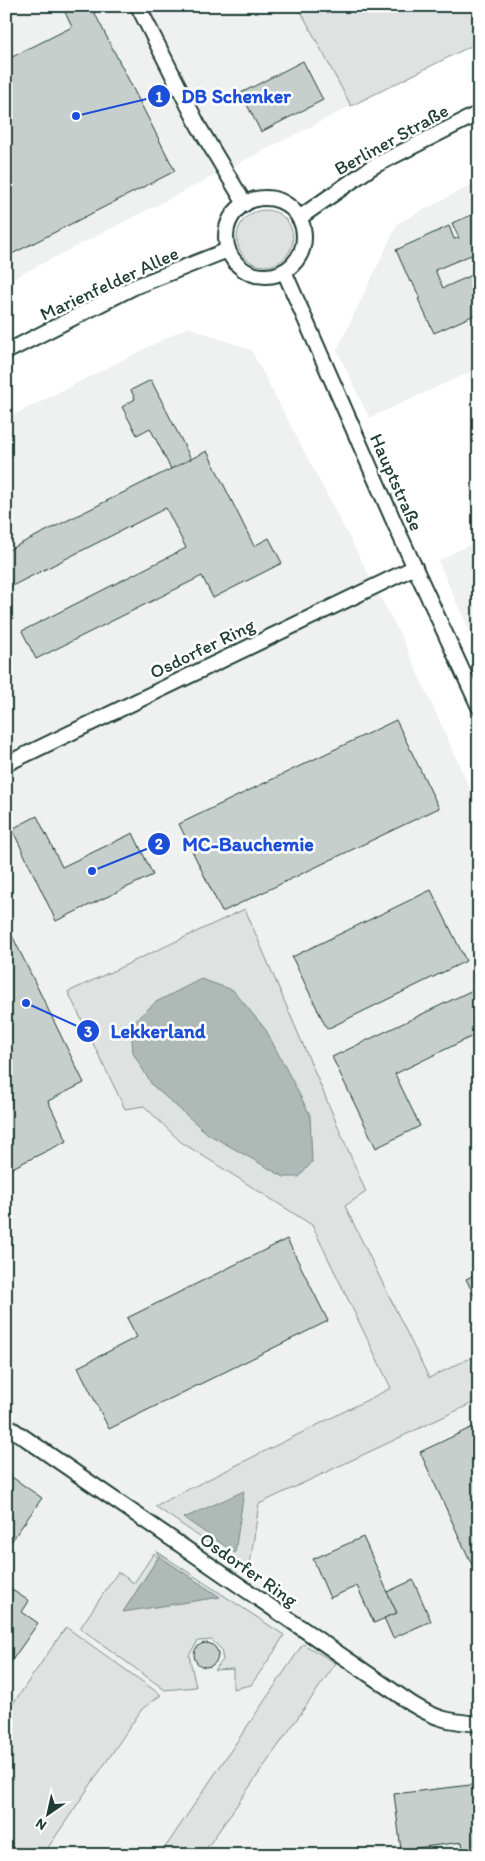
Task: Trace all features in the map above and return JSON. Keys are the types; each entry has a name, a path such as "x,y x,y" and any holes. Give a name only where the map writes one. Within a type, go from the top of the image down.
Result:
{"street":[{"path":"138,6 199,127 245,204"},
{"name":"Berliner Straße","path":"299,218 372,167 479,112"},
{"path":"264,198 275,199 293,210 299,218 303,229 304,242 294,264 284,271 274,275 262,276 251,274 233,260 228,250 226,237 228,224 235,212 245,204 264,198"},
{"name":"Marienfelder Allee","path":"6,352 134,287 228,250"},
{"name":"Hauptstraße","path":"284,271 479,707"},
{"name":"Osdorfer Ring","path":"6,764 415,567"},
{"name":"Osdorfer Ring","path":"6,1425 412,1704 428,1714 446,1721 479,1724"}],"shaded area":[{"path":"6,6 298,6 351,106 6,282"},
{"path":"298,6 479,6 479,42 351,106"},
{"path":"479,181 479,368 369,418 337,350 398,223"},
{"path":"260,210 270,210 285,218 291,227 293,238 291,249 285,258 270,266 260,266 249,261 242,254 237,243 237,233 242,222 249,215"},
{"path":"188,327 251,350 403,640 479,809 479,1855 6,1855 6,419"},
{"path":"479,540 479,652 438,561"},
{"path":"245,909 366,1192 345,1206 429,1378 479,1354 479,1400 259,1504 249,1571 155,1506 391,1388 312,1225 181,1142 144,1106 125,1109 68,992"},
{"path":"201,979 233,990 266,1030 310,1115 312,1162 299,1177 284,1177 208,1134 152,1085 133,1053 131,1024 156,1002"},
{"path":"244,1491 235,1553 184,1518"},
{"path":"156,1551 284,1635 251,1685 233,1689 233,1669 214,1670 223,1660 221,1649 212,1640 198,1641 189,1655 196,1687 165,1690 80,1628 118,1572 134,1583 154,1553 158,1558 124,1611 219,1597 159,1556"},
{"path":"159,1556 220,1597 123,1612"},
{"path":"66,1627 161,1695 142,1709 43,1855 6,1855 6,1714"},
{"path":"303,1644 336,1663 202,1855 160,1855"}],"building":[{"path":"62,6 91,6 175,171 6,257 6,60 72,27"},
{"path":"303,61 323,100 261,132 241,93"},
{"path":"479,212 479,272 479,313 434,333 418,299 420,298 412,281 410,282 396,250 449,226 454,239 459,238 452,223","holes":["471,255 479,272 443,288 435,270"]},
{"path":"151,380 191,459 171,469 150,428 137,435 122,407 135,399 131,390"},
{"path":"207,451 254,546 269,538 282,563 213,598 202,576 36,659 22,631 186,548 166,508 6,589 6,551"},
{"path":"396,720 439,808 222,912 179,824"},
{"path":"37,816 62,867 133,833 153,875 56,921 12,829"},
{"path":"431,890 466,961 327,1029 292,957"},
{"path":"6,923 84,1083 48,1101 67,1141 6,1171"},
{"path":"479,987 479,1033 395,1074 420,1126 376,1148 332,1057"},
{"path":"287,1239 328,1321 109,1429 78,1367 137,1337 127,1318"},
{"path":"479,1273 479,1305 466,1279"},
{"path":"479,1424 479,1580 420,1452"},
{"path":"6,1473 42,1498 6,1549"},
{"path":"363,1537 397,1613 374,1623 357,1586 330,1598 313,1559"},
{"path":"413,1580 431,1621 393,1638 384,1618 397,1613 387,1592"},
{"path":"6,1586 29,1601 22,1612 38,1623 6,1669"},
{"path":"206,1643 211,1644 217,1650 217,1660 211,1666 206,1667 201,1666 195,1660 194,1655 195,1650 201,1644"},
{"path":"479,1784 479,1855 464,1855 462,1842 401,1850 394,1794"}],"place":[{"name":"DB Schenker","path":"76,116"},
{"name":"MC-Bauchemie","path":"92,871"},
{"name":"Lekkerland","path":"26,1003"}]}
